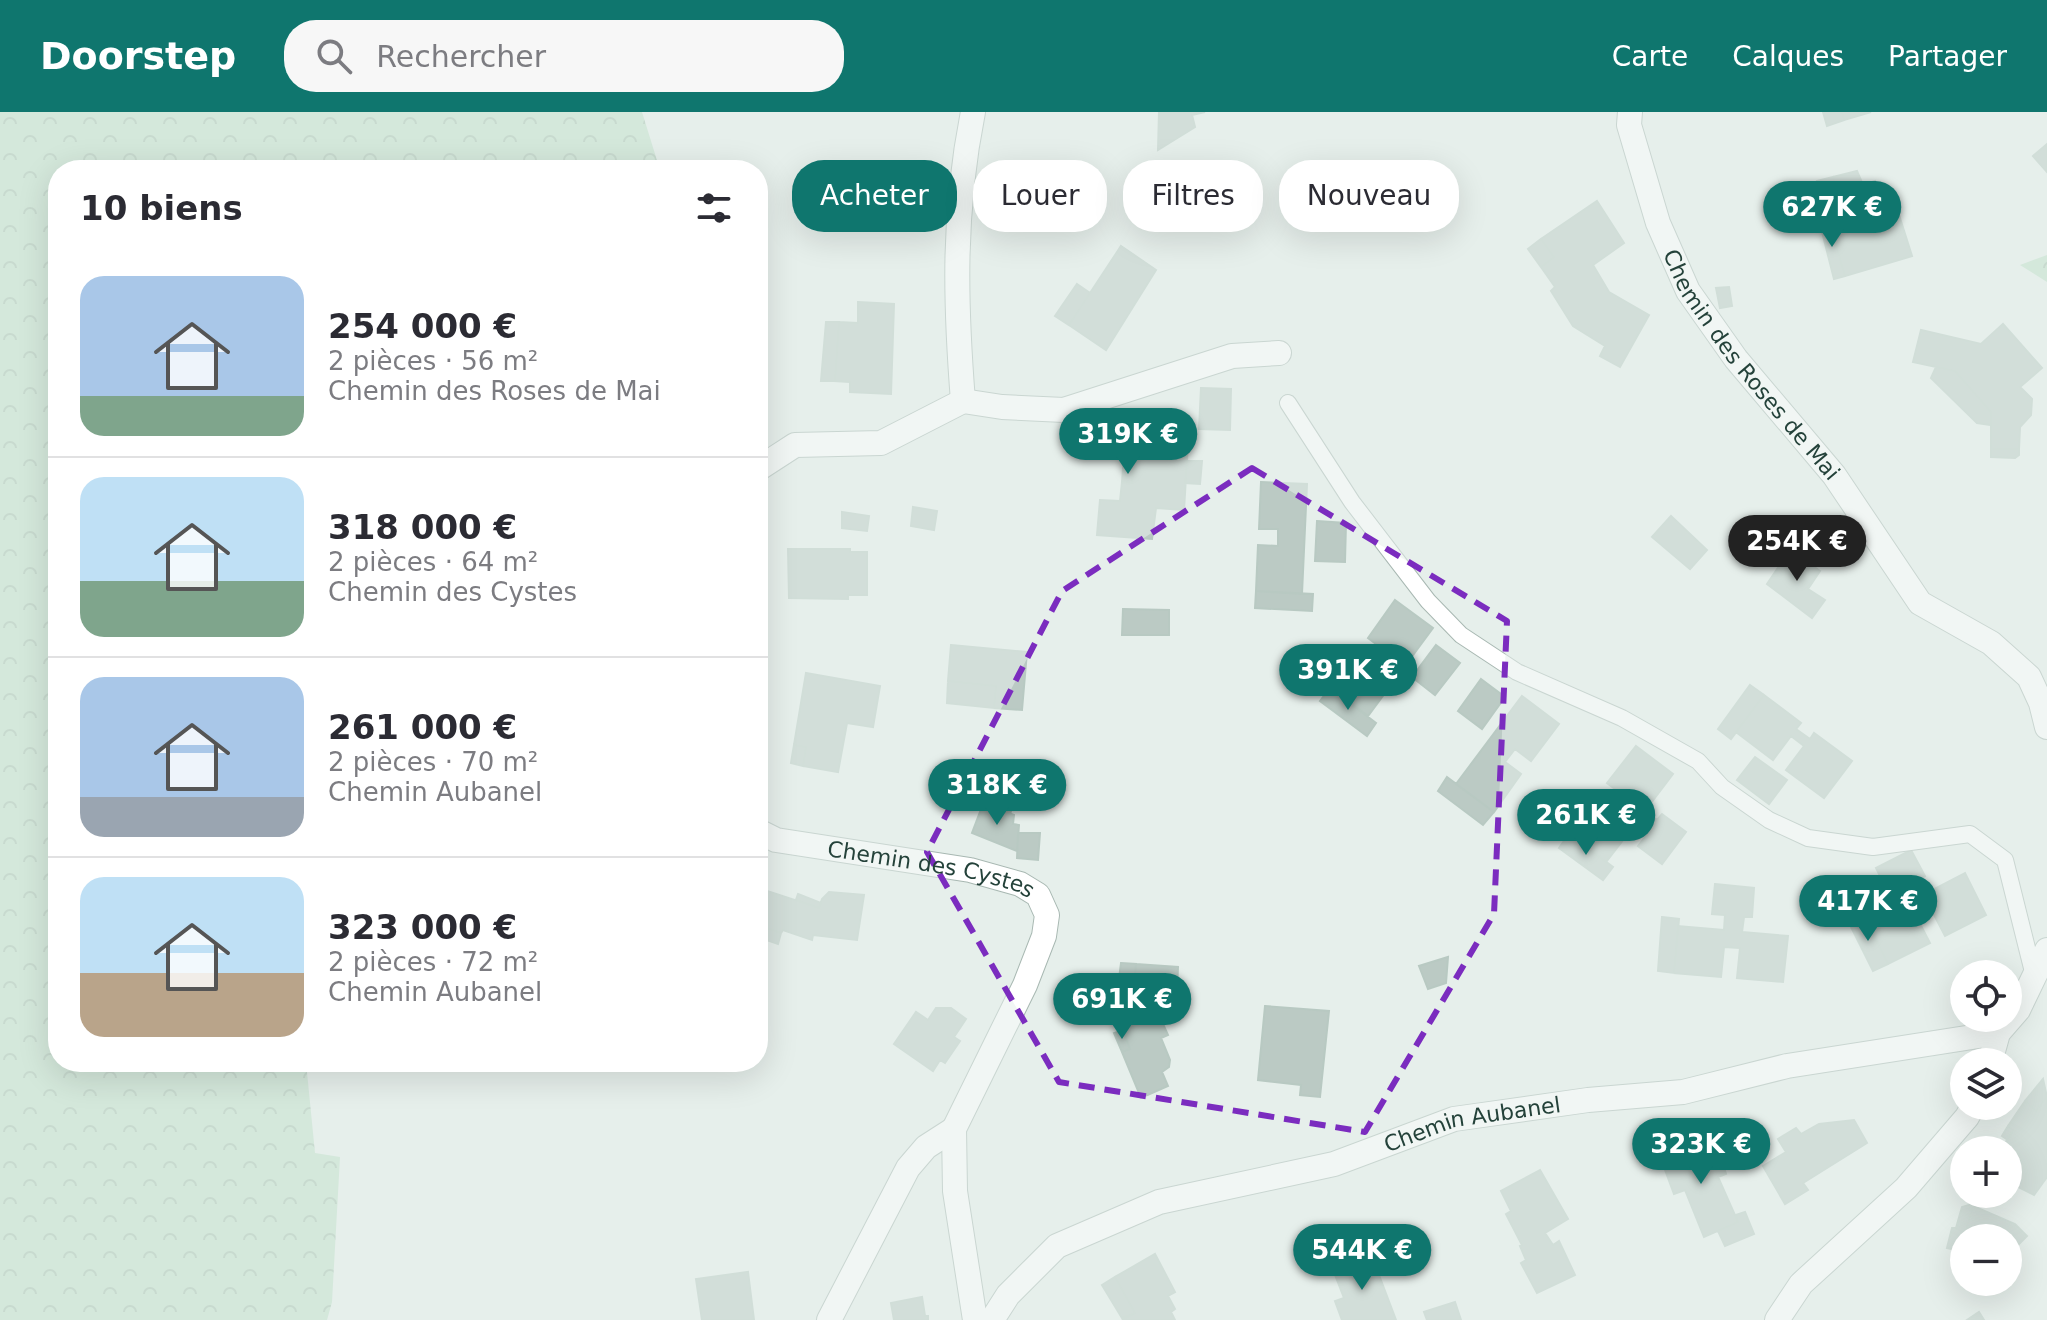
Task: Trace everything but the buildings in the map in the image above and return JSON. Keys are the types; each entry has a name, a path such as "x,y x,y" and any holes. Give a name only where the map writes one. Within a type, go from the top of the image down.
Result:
{"street":[{"path":"963,401 957,326 956,244 973,112"},
{"name":"Chemin des Roses de Mai","path":"1630,112 1629,125 1658,223 1688,291 1736,359 1834,475 1920,603 1991,643 2029,677 2041,703 2047,727"},
{"path":"768,463 795,445 881,443 963,401 1002,407 1064,410 1232,356 1279,353"},
{"name":"Chemin des Cystes","path":"768,836 776,840 970,870 1020,884 1038,895 1047,915 1044,936 1025,985 954,1129 955,1191 975,1320"},
{"path":"1994,1048 1998,1033 2018,1010 2047,950"},
{"name":"Chemin Aubanel","path":"992,1320 1008,1295 1057,1246 1159,1202 1334,1164 1454,1119 1588,1100 1683,1092 1787,1066 1998,1033"},
{"path":"1777,1320 1801,1284 1906,1188 1964,1120"},
{"path":"829,1320 908,1168 926,1147 954,1129"}],"lane":[{"path":"1288,403 1352,502 1428,601 1461,635 1517,672 1622,718 1698,761 1722,787 1769,820 1808,838 1873,847 1970,834 2005,860 2034,976"}],"highlighted area":[{"path":"1252,468 1507,621 1494,914 1365,1132 1059,1082 927,852 1062,591"}],"green space":[{"path":"0,112 642,112 657,160 48,160 48,1072 307,1072 315,1153 340,1157 332,1302 327,1320 0,1320"},
{"path":"2047,255 2047,282 2020,265"}]}
